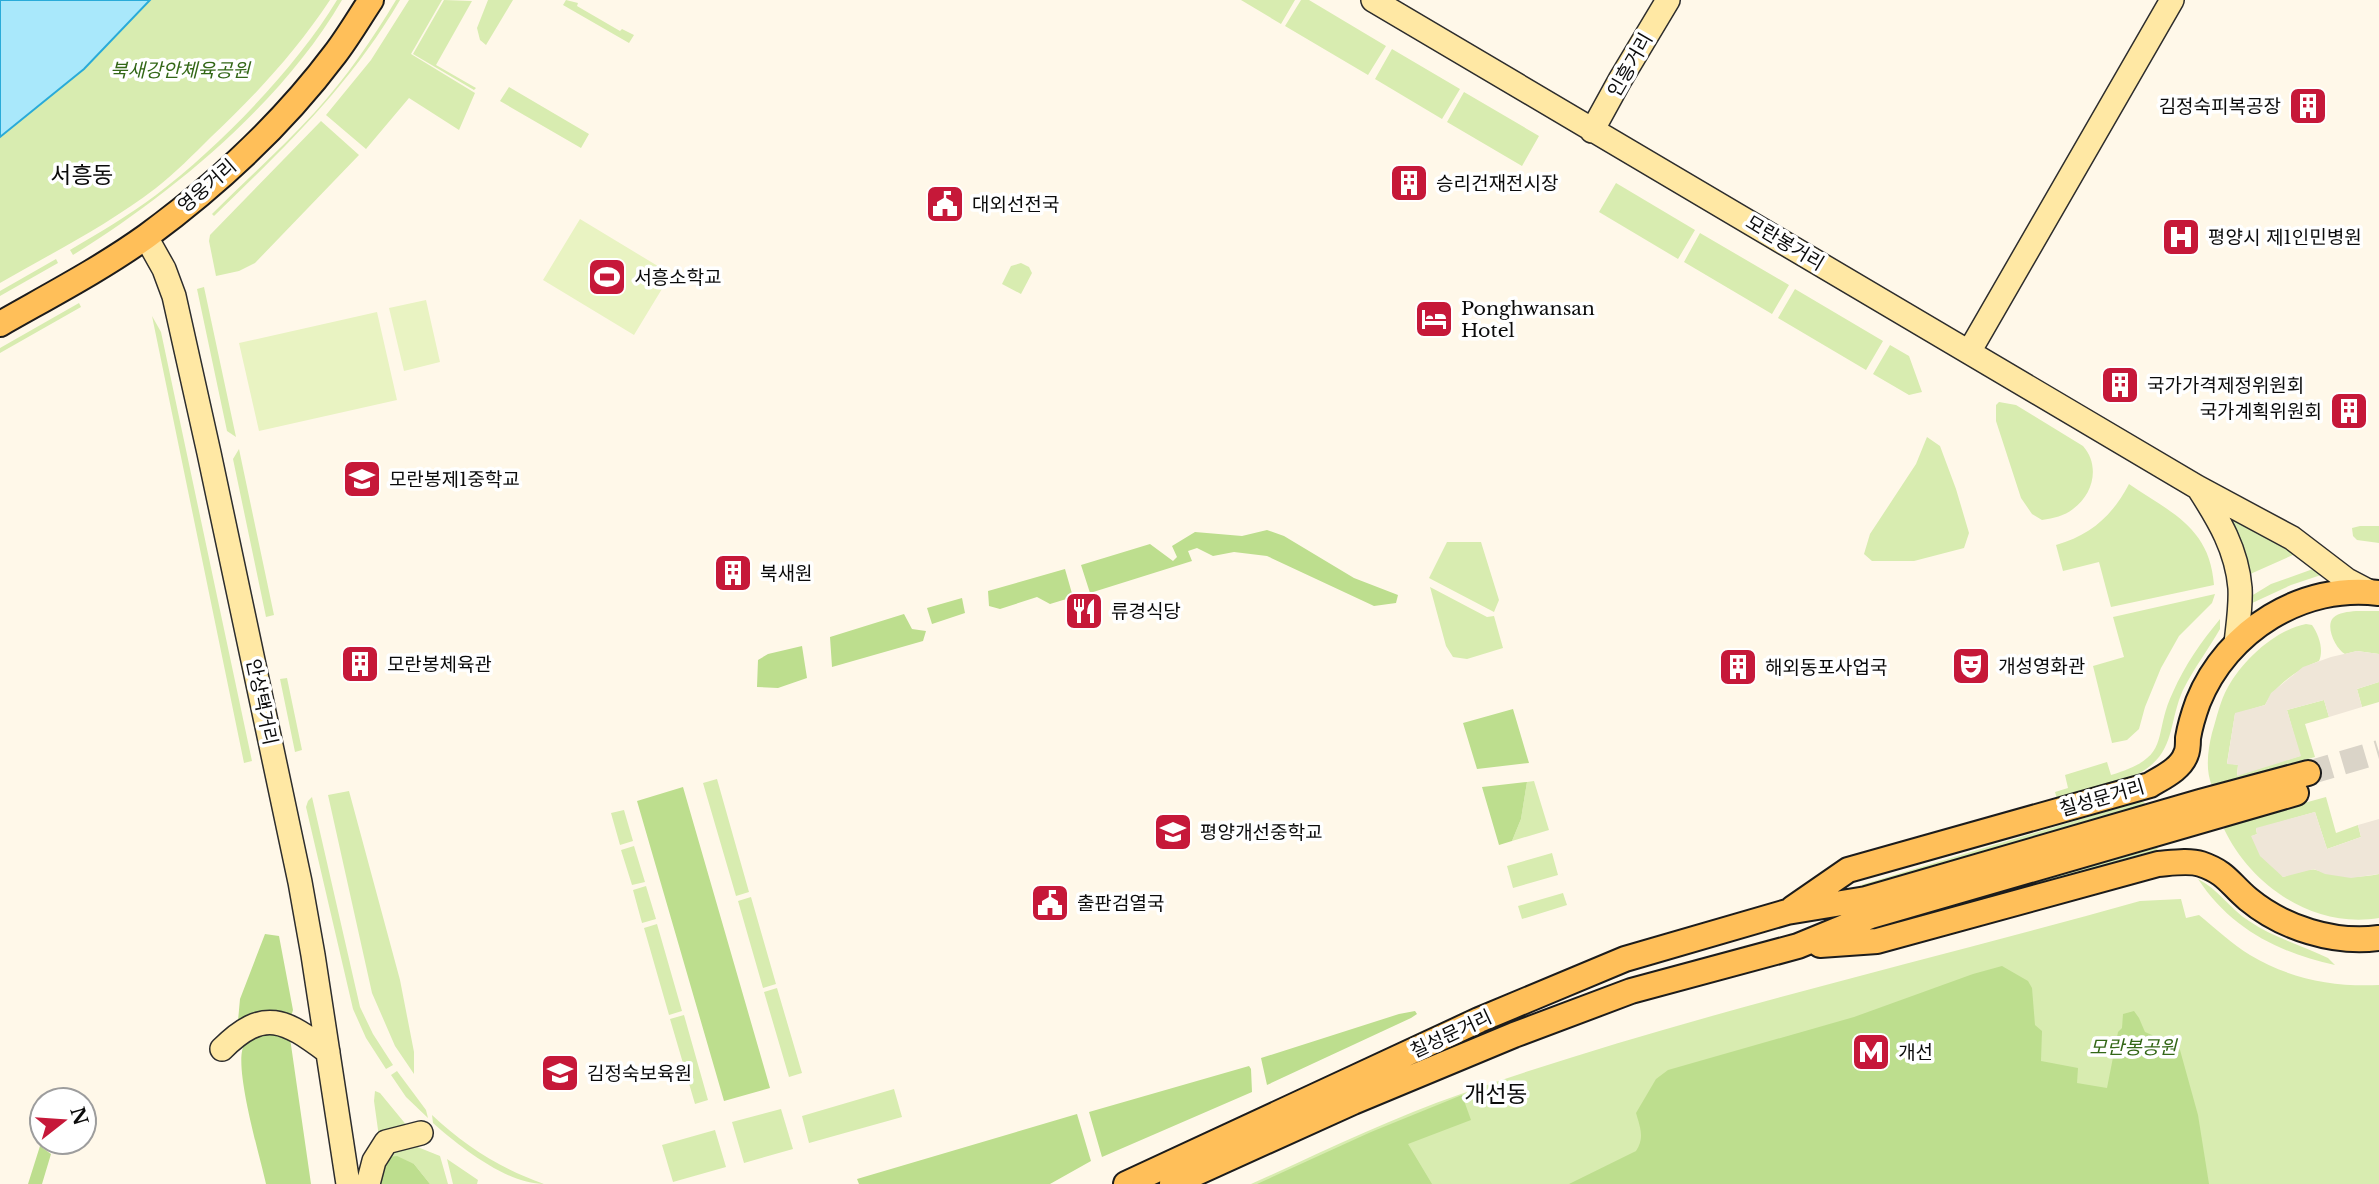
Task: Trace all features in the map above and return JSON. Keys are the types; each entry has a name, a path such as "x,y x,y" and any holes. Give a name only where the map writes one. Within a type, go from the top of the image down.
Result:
{"main road":[{"name":"영웅거리","path":"0,324 146,237 218,177 289,107 335,54 371,0"},
{"name":"모란봉거리","path":"1373,0 2197,486 2292,538 2347,580 2373,592"},
{"name":"인흥거리","path":"1592,131 1668,0"},
{"path":"1969,352 2172,0"},
{"name":"안상택거리","path":"146,237 164,269 174,296 300,882 346,1181"},
{"path":"2197,486 2217,517 2236,563 2240,590 2236,643"},
{"name":"칠성문거리","path":"1787,912 1848,870 2150,785 2173,772 2186,755 2198,702 2213,673 2236,643 2281,610 2316,597 2373,592"},
{"name":"칠성문거리","path":"1126,1184 1479,1020 1625,958 1787,912 1866,899 2200,802 2311,780 1871,916 1798,946 1632,991 1577,1010 1353,1102 1172,1184"},
{"name":"칠성문거리","path":"1798,946 1877,941 2158,864 2198,862 2223,873 2248,899 2285,923 2328,937 2364,940 2379,937"},
{"path":"1787,912 1798,946"},
{"path":"222,1049 239,1032 261,1022 279,1023 298,1030 328,1052"},
{"path":"368,1184 374,1161 386,1142 421,1133"}],"green space":[{"name":"북새강안체육공원","path":"150,0 330,0 289,55 259,89 163,182 99,226 0,283 0,137 84,69"},
{"path":"337,0 342,0 318,38 257,109 222,143 148,204 73,255 70,250 156,195 230,130 278,79"},
{"path":"396,0 400,0 380,32 337,89 291,140 214,216 212,214 326,99 378,30"},
{"path":"409,0 442,0 411,54 475,93 459,130 409,98 366,149 326,115 371,60"},
{"path":"444,0 472,1 436,65 476,88 474,90 413,54"},
{"path":"488,0 513,0 486,45 480,40 477,28"},
{"path":"566,0 578,3 577,6 620,31 622,29 634,35 629,43 563,5"},
{"path":"1241,0 1295,0 1281,24"},
{"path":"1301,0 1309,0 1386,46 1368,75 1285,26"},
{"path":"1392,49 1460,89 1442,119 1375,79"},
{"path":"509,87 589,134 581,148 500,101"},
{"path":"1464,92 1539,136 1522,166 1447,122"},
{"path":"321,121 359,155 255,263 239,271 216,276 210,235"},
{"path":"1616,183 1695,230 1678,259 1599,212"},
{"name":"서흥소학교","path":"580,219 671,274 634,335 543,280"},
{"path":"1700,233 1789,285 1772,314 1684,262"},
{"path":"56,259 58,263 0,296 0,291"},
{"path":"1021,263 1029,267 1032,273 1021,294 1002,284 1011,266"},
{"path":"204,287 236,437 227,431 197,289"},
{"path":"1795,289 1883,341 1866,370 1778,318"},
{"path":"426,300 440,362 404,371 389,308"},
{"path":"79,303 81,307 0,353 0,348"},
{"path":"377,312 397,400 259,431 239,343"},
{"path":"152,316 161,332 252,761 244,763"},
{"path":"1890,345 1909,356 1922,392 1909,395 1873,374"},
{"path":"1999,402 2016,405 2083,446 2092,462 2092,479 2086,495 2070,511 2042,520 2032,514 2021,498 1996,421 1996,405"},
{"path":"1927,437 1940,446 1956,489 1969,533 1964,548 1914,561 1872,561 1864,554 1870,534 1916,464"},
{"path":"239,449 274,615 266,617 233,459"},
{"path":"2129,484 2174,514 2197,536 2211,565 2214,585 2111,607 2099,562 2063,571 2056,545 2080,536 2099,523 2115,506"},
{"path":"2235,519 2295,554 2248,575 2231,520"},
{"path":"2379,526 2379,543 2357,540 2353,536 2352,528"},
{"path":"1267,530 1284,536 1354,578 1398,595 1396,603 1374,606 1267,556 1234,552 1213,556 1197,548 1188,551 1192,561 1090,593 1081,565 1150,544 1173,561 1177,557 1172,546 1195,532 1242,536"},
{"path":"1447,542 1481,542 1499,600 1494,612 1429,578"},
{"path":"1065,569 1073,597 1050,604 1037,597 1000,609 989,606 988,591"},
{"path":"2317,569 2321,575 2250,604 2248,598 2271,584"},
{"path":"1430,587 1487,617 1494,616 1503,648 1467,659 1453,657 1446,646"},
{"path":"2215,594 2212,603 2179,636 2161,668 2139,729 2127,740 2112,743 2093,666 2124,657 2113,617"},
{"path":"962,598 965,613 932,624 927,608"},
{"path":"2379,611 2379,654 2357,651 2345,654 2335,643 2330,627 2333,618 2341,613"},
{"path":"904,614 912,629 926,631 923,641 832,667 830,637"},
{"path":"2220,619 2220,629 2183,690 2169,739 2158,759 2134,776 2057,799 2055,792 2068,788 2065,775 2107,762 2111,775 2131,768 2153,753 2178,682 2206,636"},
{"path":"2306,624 2312,625 2319,638 2319,661 2288,678 2265,705 2235,714 2227,763 2238,765 2237,775 2300,756 2287,710 2324,700 2329,717 2305,724 2315,757 2212,786 2208,766 2209,746 2228,687 2251,657 2272,639"},
{"path":"802,646 807,678 778,688 757,687 758,660 768,654"},
{"path":"287,678 302,750 295,752 280,679"},
{"path":"2379,682 2379,702 2362,707 2357,689"},
{"path":"1513,709 1529,763 1477,769 1463,723"},
{"path":"717,779 749,892 736,896 703,783"},
{"path":"1534,781 1549,830 1512,841 1521,819 1527,782"},
{"path":"1527,782 1521,819 1512,841 1499,845 1482,787"},
{"path":"683,787 770,1088 724,1101 637,801"},
{"path":"349,791 400,980 414,1052 414,1074 395,1046 372,993 328,795"},
{"path":"312,797 360,1007 393,1065 386,1069 366,1038 353,1009 306,807"},
{"path":"2326,797 2336,833 2358,825 2361,837 2327,849 2315,812 2256,829 2257,834 2252,836 2283,877 2312,870 2347,876 2379,874 2379,918 2355,920 2331,917 2287,899 2250,868 2224,829 2228,824"},
{"path":"2141,801 2145,806 1859,888 1861,885"},
{"path":"624,810 633,841 620,845 611,813"},
{"path":"634,846 645,882 632,885 621,850"},
{"path":"2153,846 2158,848 2155,853 1873,929 1871,926"},
{"path":"1552,853 1558,875 1513,888 1507,866"},
{"path":"2198,879 2258,927 2328,958 2335,965 2294,953 2258,936 2225,911"},
{"path":"646,886 656,919 642,923 633,890"},
{"path":"1563,893 1567,905 1522,919 1518,906"},
{"path":"751,897 776,984 763,988 738,901"},
{"name":"모란봉공원","path":"2181,899 2186,918 2199,915 2243,951 2281,970 2329,983 2379,985 2379,1184 1251,1184 1434,1104 1629,1040 2140,901"},
{"path":"657,924 682,1011 669,1015 644,928"},
{"path":"265,934 279,936 293,1010 291,1017 238,1021 240,999"},
{"path":"2002,966 2028,981 2032,988 2035,1025 2042,1031 2041,1061 2078,1068 2077,1083 2107,1088 2123,1014 2134,1011 2145,1032 2152,1035 2162,1048 2174,1044 2180,1050 2198,1115 2209,1184 1569,1184 1636,1151 1641,1137 1636,1113 1656,1079 1668,1070 1854,1017"},
{"path":"777,988 802,1073 789,1077 764,992"},
{"path":"1415,1011 1417,1014 1411,1018 1267,1085 1261,1058"},
{"path":"684,1015 708,1100 695,1104 670,1019"},
{"path":"268,1030 290,1038 311,1184 266,1184 244,1089 242,1054 247,1042"},
{"path":"1249,1066 1252,1092 1102,1157 1089,1112"},
{"path":"397,1071 426,1110 428,1118 406,1097 391,1075"},
{"path":"894,1089 902,1117 809,1143 802,1116"},
{"path":"375,1091 380,1093 408,1127 379,1137"},
{"path":"1462,1095 1471,1120 1408,1144 1432,1184 1257,1184 1371,1132"},
{"path":"781,1109 793,1149 744,1163 732,1122"},
{"path":"1077,1114 1091,1161 1050,1184 859,1184 857,1179"},
{"path":"432,1115 484,1156 544,1184 515,1178 485,1162 433,1123"},
{"path":"715,1130 726,1167 673,1182 662,1145"},
{"path":"415,1146 440,1156 448,1184 430,1184 414,1164 381,1158 387,1151"},
{"path":"37,1156 50,1156 42,1184 28,1184"},
{"path":"397,1156 414,1164 430,1184 381,1184 381,1158"},
{"path":"447,1159 478,1180 477,1184 453,1184"}],"shaded area":[{"path":"2357,651 2379,654 2379,682 2357,689 2362,707 2329,717 2324,700 2287,710 2301,756 2237,776 2238,765 2227,764 2235,713 2265,705 2271,693 2303,667"},
{"path":"2315,812 2327,849 2361,837 2358,825 2379,819 2379,874 2351,878 2325,874 2314,869 2283,877 2260,856 2251,836 2257,834 2256,828"}],"water":[{"path":"0,0 150,0 84,69 0,137"}],"tunnel":[{"path":"2308,773 2379,752"}],"place":[{"name":"김정숙피복공장","path":"2308,106"},
{"name":"승리건재전시장","path":"1409,183"},
{"name":"대외선전국","path":"945,204"},
{"name":"평양시 제1인민병원","path":"2181,237"},
{"name":"서흥소학교","path":"607,277"},
{"name":"Ponghwansan Hotel","path":"1434,319"},
{"name":"국가가격제정위원회","path":"2120,385"},
{"name":"국가계획위원회","path":"2349,411"},
{"name":"모란봉제1중학교","path":"362,479"},
{"name":"북새원","path":"733,573"},
{"name":"류경식당","path":"1084,611"},
{"name":"모란봉체육관","path":"360,664"},
{"name":"개성영화관","path":"1971,666"},
{"name":"해외동포사업국","path":"1738,667"},
{"name":"평양개선중학교","path":"1173,832"},
{"name":"출판검열국","path":"1050,903"},
{"name":"개선","path":"1871,1052"},
{"name":"김정숙보육원","path":"560,1073"}],"district":[{"name":"서흥동","path":"82,175"},
{"name":"개선동","path":"1496,1094"}]}
